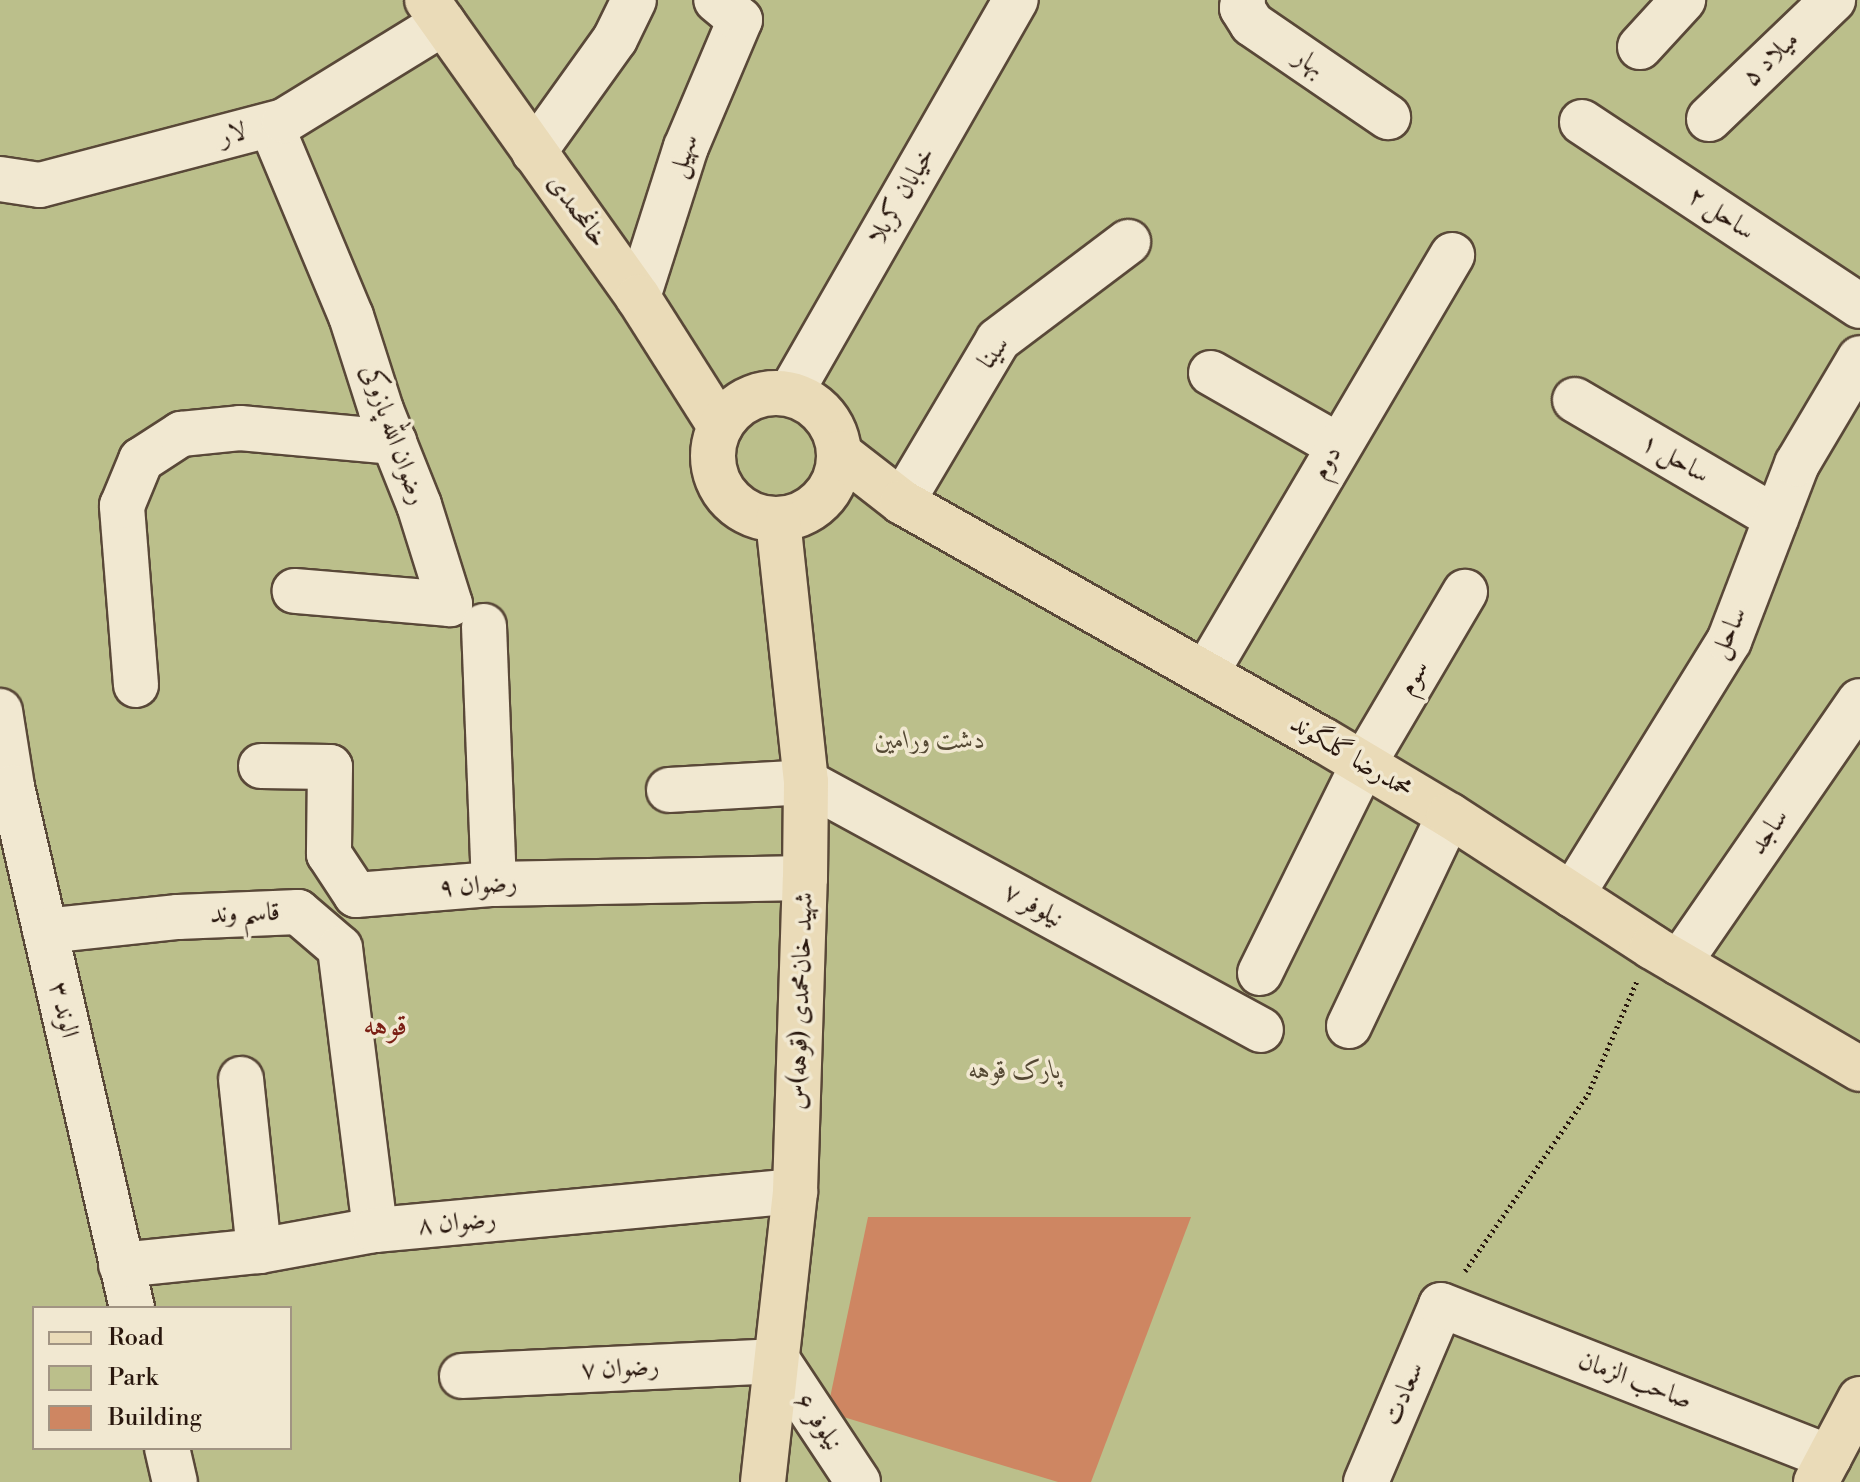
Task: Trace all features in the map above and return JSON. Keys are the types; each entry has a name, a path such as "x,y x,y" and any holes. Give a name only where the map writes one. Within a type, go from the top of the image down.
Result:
{"main road":[{"name":"خانمحمدی","path":"435,12 638,297 720,426"},
{"path":"790,394 819,409 836,437 839,453 835,478 822,499 795,516 778,519 746,511 722,489 713,458 720,426 730,412 758,395 790,394"},
{"name":"محمدرضا گلگوند","path":"839,453 902,502 1206,673 1449,815 1665,955 1860,1069"},
{"name":"شهید خان‌محمدی (قوهه)س","path":"763,1482 795,1191 805,878 806,782 778,519"},
{"path":"1823,1470 1860,1399"}],"street":[{"path":"534,152 615,39 634,0"},
{"name":"خیابان کربلا","path":"790,394 1016,0"},
{"name":"بهار","path":"1243,0 1242,8 1252,24 1388,117"},
{"path":"1640,47 1683,0"},
{"name":"میلاد ۵","path":"1709,119 1833,0"},
{"name":"سهیل","path":"638,297 728,10"},
{"name":"لار","path":"0,179 40,185 284,121 435,12"},
{"name":"ساحل ۲","path":"1582,122 1860,306"},
{"name":"رضوان الله پازوکی","path":"271,125 351,316 419,505 450,604 295,591"},
{"name":"سینا","path":"902,502 998,340 1128,242"},
{"name":"دوم","path":"1206,673 1337,445 1452,255"},
{"name":"ساحل","path":"1572,895 1729,641 1797,464 1860,358"},
{"path":"1211,373 1337,445"},
{"name":"ساحل ۱","path":"1575,400 1776,518"},
{"path":"136,685 122,506 141,460 181,434 240,428 394,442"},
{"name":"سوم","path":"1260,973 1363,765 1465,592"},
{"path":"484,626 494,884"},
{"name":"ساجد","path":"1665,955 1860,701"},
{"name":"الوند ۳","path":"0,711 6,788 45,931 131,1306"},
{"name":"رضوان ۹","path":"261,766 330,767 329,854 356,895 494,884 805,878"},
{"path":"669,790 806,782"},
{"name":"نیلوفر ۷","path":"806,782 1261,1030"},
{"path":"1349,1026 1449,815"},
{"name":"قاسم وند","path":"45,931 178,917 298,912 340,948 375,1230"},
{"path":"241,1079 259,1251"},
{"name":"رضوان ۸","path":"121,1265 259,1251 375,1230 795,1191"},
{"name":"صاحب الزمان","path":"1441,1305 1823,1470"},
{"name":"سعادت","path":"1366,1482 1441,1305"},
{"name":"رضوان ۷","path":"462,1376 778,1361"},
{"name":"نیلوفر ۶","path":"778,1361 858,1482"},
{"path":"167,1450 175,1482"}],"path":[{"path":"1441,1305 1588,1094 1665,955"}],"green space":[{"name":"دشت ورامین","path":"0,0 1860,0 1860,1482 0,1482"}],"building":[{"path":"868,1217 1191,1217 1091,1482 1058,1482 827,1412"}],"district":[{"name":"قوهه","path":"385,1026"}],"park label":[{"name":"پارک قوهه","path":"1015,1071"}]}
